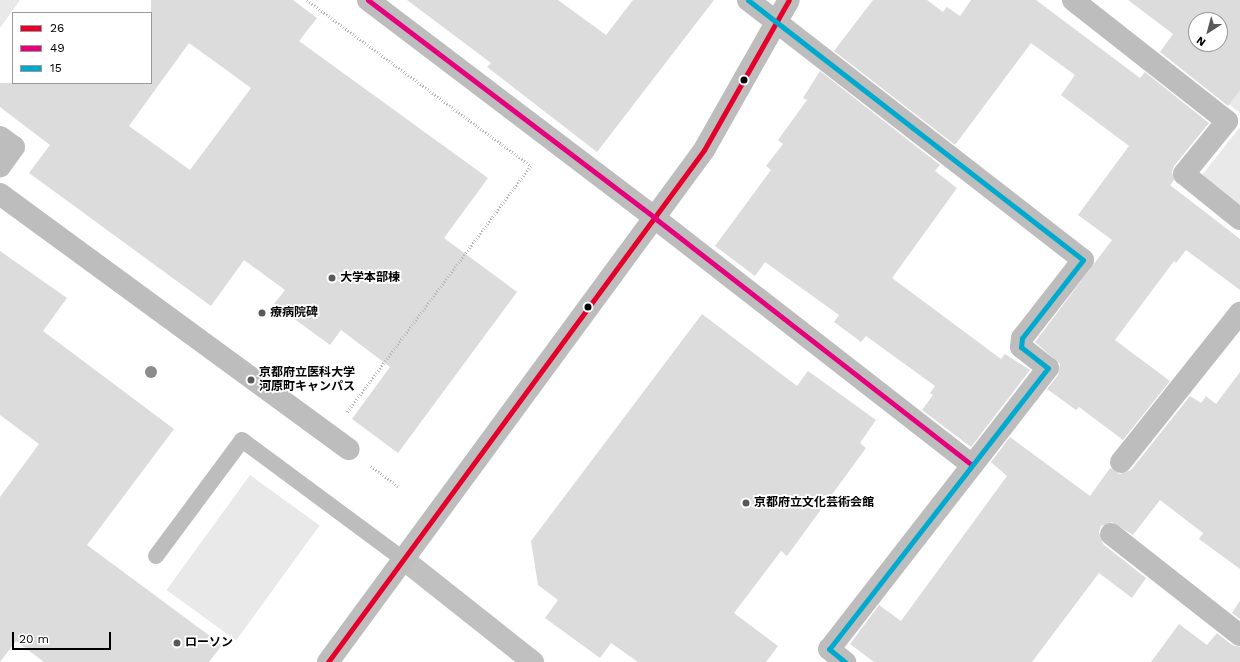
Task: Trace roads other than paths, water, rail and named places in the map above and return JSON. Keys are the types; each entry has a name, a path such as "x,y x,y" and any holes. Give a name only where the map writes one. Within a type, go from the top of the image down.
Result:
{"street":[{"path":"368,0 656,219 971,464"},
{"path":"748,0 1083,260 1022,338 1021,347 1048,368 971,464 829,649 845,662"},
{"path":"328,662 656,219 704,150 789,0"},
{"path":"1073,0 1227,120 1184,174 1240,218"},
{"path":"0,137 14,147 0,166"},
{"path":"0,194 349,449"},
{"path":"1121,462 1240,313"},
{"path":"1111,534 1240,635"},
{"path":"403,559 533,662"}],"lane":[{"path":"156,556 242,440 403,559"}],"place":[{"name":"大学本部棟","path":"332,278"},
{"name":"療病院碑","path":"262,313"},
{"name":"京都府立医科大学 河原町キャンパス","path":"251,380"},
{"name":"京都府立文化芸術会館","path":"746,503"},
{"name":"ローソン","path":"177,643"}]}
